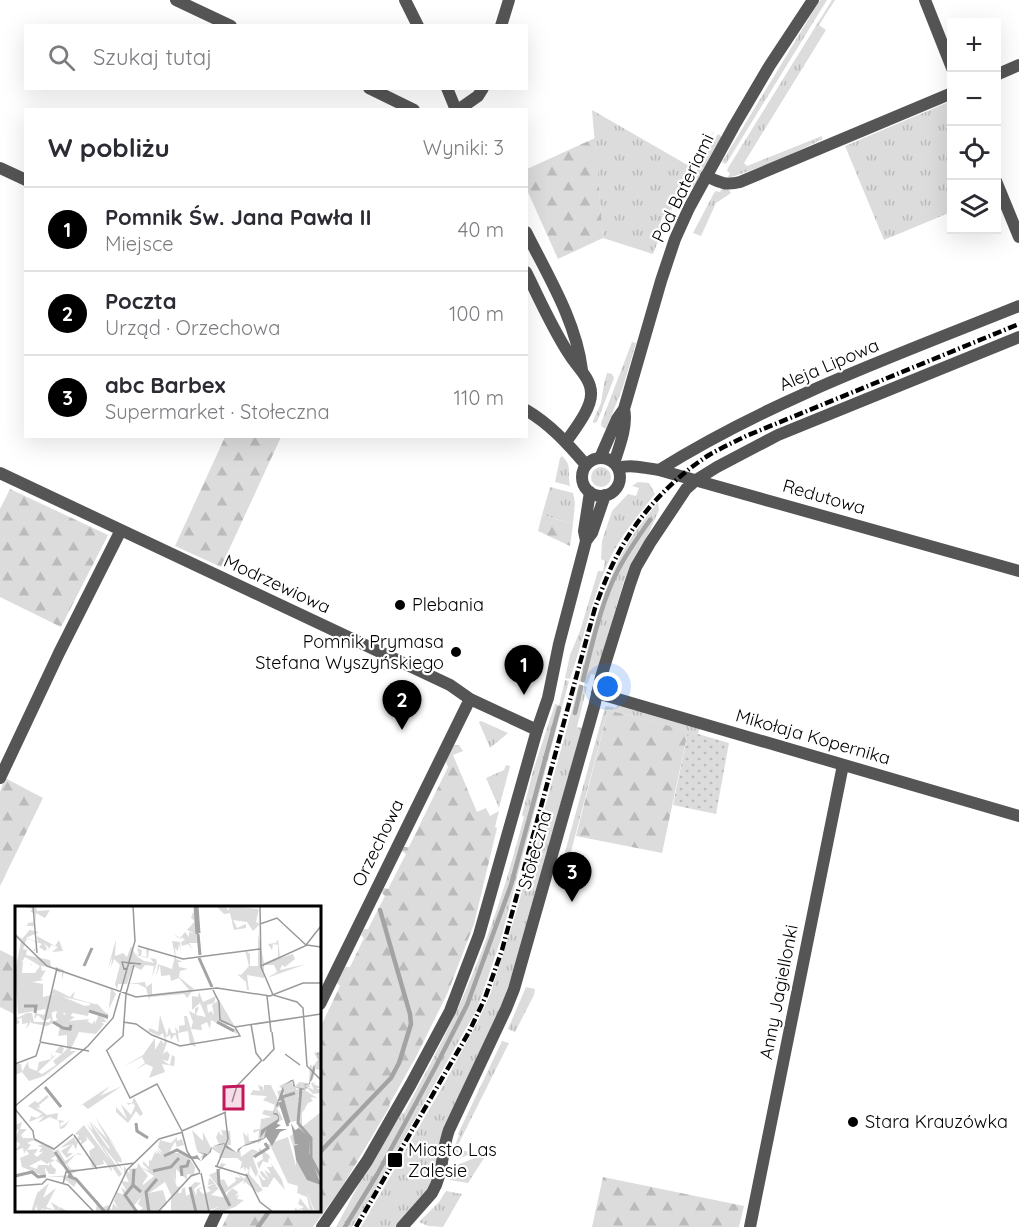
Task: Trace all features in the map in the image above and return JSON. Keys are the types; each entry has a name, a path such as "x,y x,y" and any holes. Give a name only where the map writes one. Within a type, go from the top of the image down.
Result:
{"street":[{"path":"176,0 227,24"},
{"path":"405,0 417,24"},
{"path":"502,24 509,0"},
{"name":"Pod Bateriami","path":"616,466 625,420 624,409 645,332 675,239 706,176 770,65 813,0"},
{"path":"925,0 947,58"},
{"path":"1001,73 1019,65"},
{"path":"373,90 410,108"},
{"path":"448,90 456,108"},
{"path":"460,108 478,96 482,90"},
{"path":"706,176 723,184 740,182 947,95"},
{"path":"0,168 24,179"},
{"path":"1001,193 1019,237"},
{"path":"528,236 564,309 580,352 582,371"},
{"path":"528,276 565,347 582,371 592,392 588,406 566,442"},
{"name":"Aleja Lipowa","path":"659,470 714,436 806,393 1019,306"},
{"path":"696,480 778,435 1019,337"},
{"name":"Pod Bateriami","path":"600,458 619,414 624,409"},
{"path":"528,411 547,424 586,465"},
{"path":"600,458 607,459 616,466 620,479 618,485 610,493 600,496 585,488 582,477 586,465 600,458"},
{"name":"Redutowa","path":"616,466 659,470 1019,571"},
{"name":"Modrzewiowa","path":"0,474 450,685 470,699 537,730"},
{"name":"Stołeczna","path":"402,1227 436,1187 440,1178 449,1130 514,989 597,693 636,567 686,489 696,480"},
{"path":"322,1227 367,1161 411,1084 450,1011 479,935 548,698 559,644 586,541 584,531 590,492"},
{"path":"586,541 592,533 605,495"},
{"path":"0,778 121,530"},
{"name":"Mikołaja Kopernika","path":"597,693 1019,816"},
{"name":"Orzechowa","path":"321,1002 470,699"},
{"name":"Anny Jagiellonki","path":"750,1227 843,765"},
{"path":"210,1227 217,1212"}],"green space":[{"path":"820,0 827,0 726,164 722,162"},
{"path":"832,0 835,0 819,25 826,30 744,163 747,166 822,136 822,140 769,164 728,177 730,173 727,171 728,168"},
{"path":"947,103 947,214 884,240 845,146"},
{"path":"592,110 691,167 714,131 685,182 677,191 679,193 668,217 663,215 660,224 664,226 653,254 603,238"},
{"path":"718,134 722,139 693,188 689,184"},
{"path":"595,138 603,238 558,259 528,192 528,169"},
{"path":"722,188 731,193 716,203 701,236 693,233 714,193 720,192"},
{"path":"632,342 636,343 623,387 606,429 601,423"},
{"path":"607,373 612,374 614,378 597,422 593,423 601,403"},
{"path":"225,438 281,438 221,567 175,546"},
{"path":"562,456 569,466 570,486 555,482"},
{"path":"597,467 605,467 611,473 611,481 605,487 597,487 591,481 591,473"},
{"path":"638,482 649,483 655,494 629,527 612,554 602,577 570,679 565,678 570,655 580,631 598,571 603,571 605,561 601,559 602,541 612,511 628,494 636,496 639,488 632,486"},
{"path":"550,487 573,493 575,503 573,524 542,515"},
{"path":"10,489 108,535 61,627 0,597 0,509"},
{"path":"658,502 659,510 624,581 597,671 595,675 591,674 587,684 579,681 599,610 619,559 631,537"},
{"path":"542,515 573,524 570,546 538,531"},
{"path":"565,680 569,681 500,942 477,1009 352,1227 336,1227 358,1186 404,1113 448,1029 471,978 487,938 513,858 533,771 555,704 559,705"},
{"path":"579,684 587,687 577,727 582,728 515,967 501,1006 441,1136 430,1187 395,1227 361,1227 444,1084 490,995 516,913"},
{"path":"618,703 700,726 698,734 608,710 566,871 560,870 605,707 616,708"},
{"path":"608,710 688,731 662,853 576,836"},
{"path":"479,722 508,733 490,748"},
{"path":"688,731 729,743 716,814 673,805"},
{"path":"459,745 463,751 453,755 477,812 486,808 490,816 499,811 474,924 448,992 390,1106 342,1187 313,1227 222,1227 230,1212 321,1212 321,1026 340,986 337,981 345,967 350,967 364,938 361,935 364,929 368,929 385,896 382,891 384,888 388,889 406,854 402,851 404,847 409,847 448,767 445,760 452,747"},
{"path":"506,765 510,766 499,808 486,778 504,770"},
{"path":"5,778 43,798 0,886 0,792"},
{"path":"0,950 15,958 15,1014 0,1007"},
{"path":"526,987 535,989 534,995 515,1032 508,1029"},
{"path":"502,1041 509,1043 456,1149 474,1153 460,1158 454,1157 458,1134"},
{"path":"486,1153 468,1183 450,1180 453,1167"},
{"path":"603,1177 744,1206 739,1227 592,1227"},
{"path":"446,1191 462,1194 443,1227 428,1226 419,1222 439,1202"}],"waterway":[{"path":"583,680 597,624 611,584 624,559 650,520"},
{"path":"575,713 581,687"},
{"path":"345,1227 378,1173 467,1005 511,885 559,708"},
{"path":"321,1151 391,1078 399,1063 411,1024 380,910"},
{"path":"258,1227 269,1212"}],"railway":[{"path":"356,1227 469,1032 485,998 502,950 595,608 615,559 636,524 670,486 696,464 718,450 746,436 1019,324"}],"place":[{"name":"Plebania","path":"400,605"},
{"name":"Pomnik Prymasa Stefana Wyszyńskiego","path":"456,652"},
{"name":"Pomnik Św. Jana Pawła II","path":"524,695"},
{"name":"Poczta","path":"402,730"},
{"name":"abc Barbex","path":"572,902"},
{"name":"Stara Krauzówka","path":"853,1122"},
{"name":"Miasto Las Zalesie","path":"395,1160"}]}
